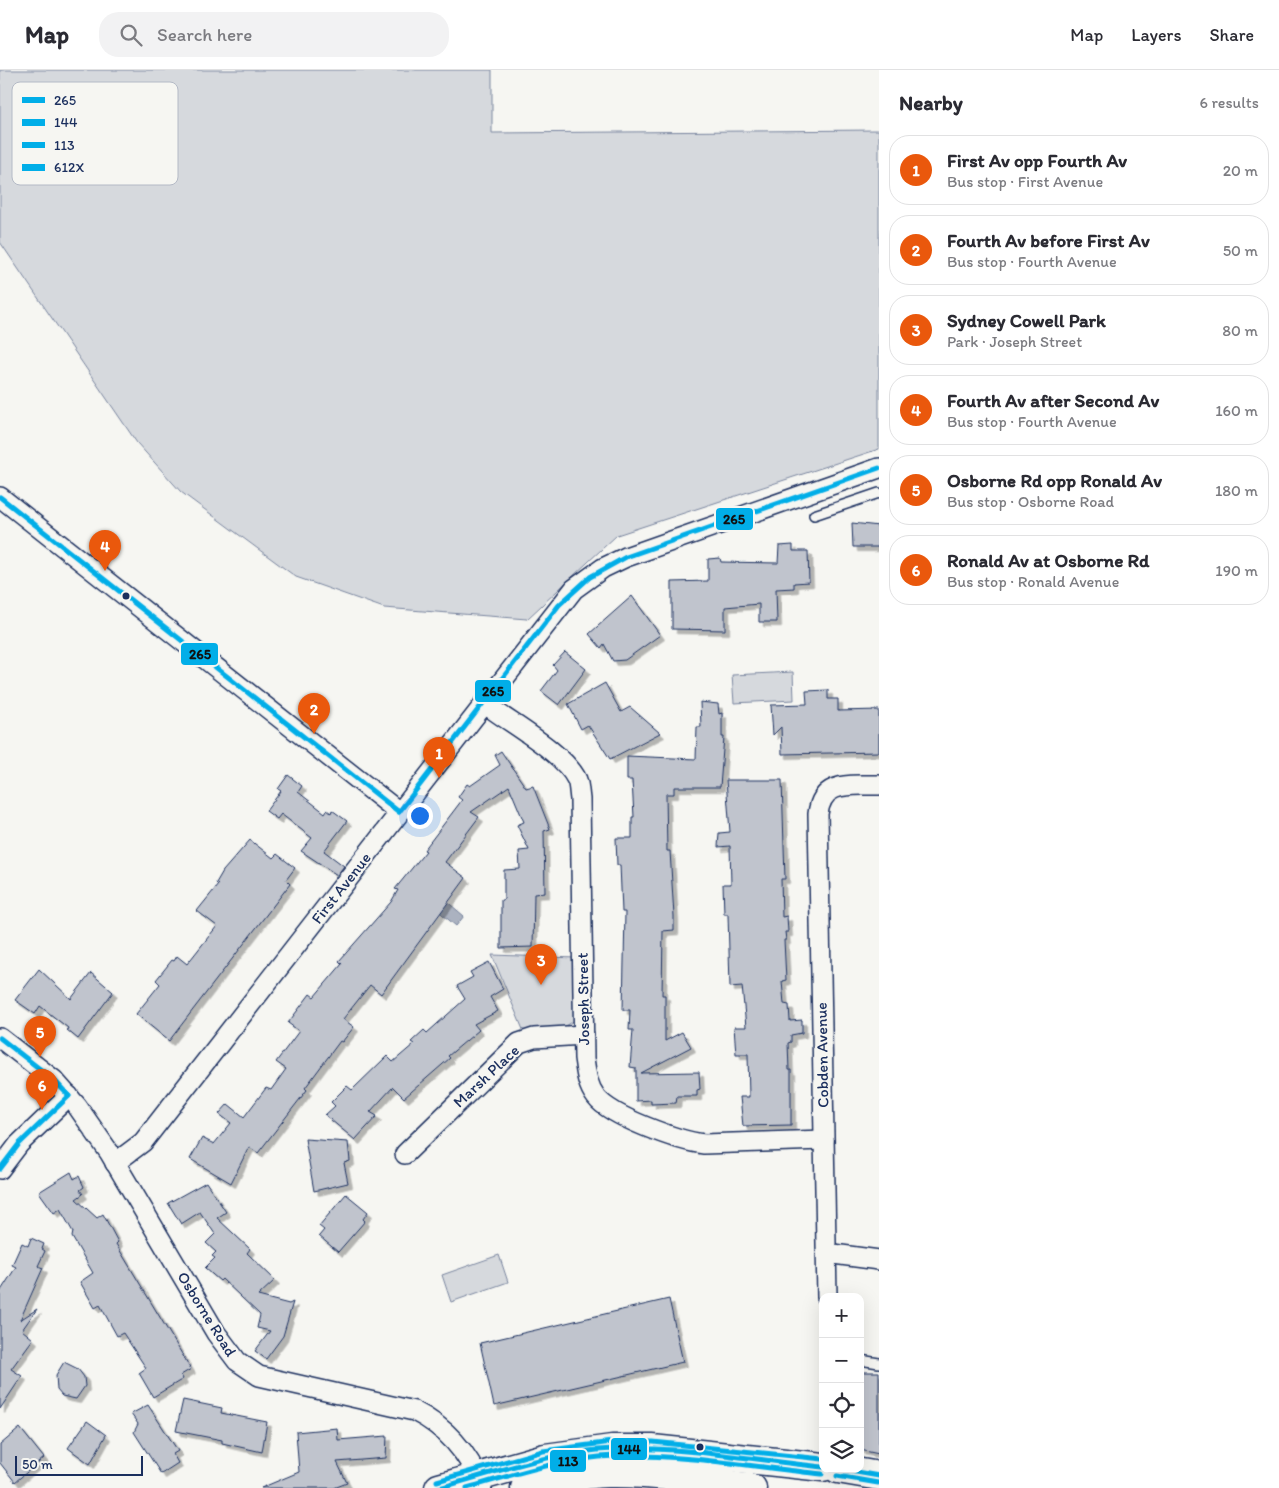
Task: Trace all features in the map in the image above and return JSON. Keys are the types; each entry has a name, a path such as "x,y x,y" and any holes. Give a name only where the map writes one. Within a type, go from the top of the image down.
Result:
{"main road":[{"path":"576,1473 612,1449 652,1449 819,1467"},
{"path":"439,1488 480,1482 545,1458 576,1473"},
{"path":"525,1488 576,1473 633,1473 752,1488"},
{"path":"861,1473 879,1476"}],"street":[{"name":"First Avenue","path":"115,1163 143,1142 559,605 574,589 589,577 626,557 879,468"},
{"path":"0,497 399,812"},
{"name":"Joseph Street","path":"484,703 558,757 578,782 580,799 584,1035 587,1080 593,1092 605,1106 627,1118 679,1140 704,1144 824,1140"},
{"name":"Cobden Avenue","path":"827,1293 819,804 824,793 832,788 879,784"},
{"name":"Marsh Place","path":"405,1154 520,1043 534,1038 584,1035"},
{"name":"Osborne Road","path":"0,1038 54,1080 70,1096 115,1163 216,1333 243,1367 259,1376 414,1411 424,1416 456,1442 480,1482"},
{"path":"0,1169 19,1144 70,1096"},
{"path":"826,1253 879,1260"}],"lane":[{"path":"814,515 879,493"},
{"path":"864,1361 879,1363"}],"shaded area":[{"path":"0,70 492,70 492,133 879,130 879,449 617,535 527,619 384,608 296,577 181,492 137,443 0,242"},
{"path":"793,672 794,700 734,703 732,675"},
{"path":"444,899 464,916 456,926 436,909"},
{"path":"492,955 576,958 575,1019 565,1026 558,1028 524,1032"},
{"path":"499,1255 508,1282 451,1302 442,1275"}],"building":[{"path":"852,523 879,526 879,547 853,547"},
{"path":"793,545 793,551 808,551 809,582 794,583 794,588 776,589 777,622 759,622 759,604 725,607 725,630 672,629 672,582 708,581 708,559 720,558 721,562 778,563 779,546"},
{"path":"632,596 660,635 625,660 613,661 604,644 601,648 589,634"},
{"path":"565,652 586,669 559,705 541,691 557,670 553,665"},
{"path":"605,683 621,712 630,707 660,733 610,759 588,725 581,729 568,704"},
{"path":"828,690 828,699 838,699 838,711 879,710 879,752 782,754 781,727 773,735 771,705 807,704 806,691"},
{"path":"700,702 718,704 719,714 722,713 722,737 724,737 720,787 674,787 674,794 666,794 667,851 670,851 674,930 663,931 662,995 665,995 665,1041 682,1032 691,1047 641,1073 699,1072 700,1089 697,1090 697,1096 677,1096 676,1103 651,1104 651,1100 636,1101 636,1068 630,1067 633,1030 629,1030 630,1010 623,1010 625,912 622,912 620,865 617,865 616,838 632,838 632,817 634,817 632,780 627,780 627,756 696,759 697,727 701,727"},
{"path":"501,751 526,788 533,786 550,829 544,831 545,893 534,894 533,947 501,948 501,900 504,900 504,870 520,869 519,851 529,850 517,825 524,822 509,786 471,812 479,817 445,862 466,878 381,994 370,985 343,1019 354,1027 342,1042 340,1041 305,1088 307,1090 258,1153 249,1147 231,1183 190,1159 202,1138 214,1144 231,1123 219,1114 228,1104 244,1117 266,1088 271,1090 286,1069 276,1062 299,1031 288,1023 310,994 314,997 342,964 339,961 391,902 398,890 395,889 426,851 424,850 462,800 458,797 467,784 470,786 500,765 495,755"},
{"path":"288,775 302,786 298,792 325,813 327,810 331,813 332,810 347,821 324,851 344,866 337,875 301,851 312,838 281,814 277,819 266,811 281,791 278,789"},
{"path":"726,780 782,780 785,879 781,879 782,917 787,916 788,932 785,932 786,940 784,940 786,980 782,981 784,1004 789,1005 790,1021 802,1020 802,1033 791,1035 791,1042 788,1043 789,1070 791,1070 791,1125 743,1126 740,1097 749,1097 748,1054 736,1054 734,1027 746,1027 742,986 730,987 728,914 724,914 723,884 731,884 730,846 718,847 719,833 730,832"},
{"path":"250,840 273,858 277,854 295,868 286,880 290,884 169,1041 136,1014 160,984 156,980 172,960 174,961 177,956 187,964 217,926 197,911 218,885 216,883 223,871"},
{"path":"489,962 503,989 490,997 498,1011 474,1024 479,1030 448,1056 450,1058 404,1098 393,1087 370,1112 377,1116 355,1140 325,1115 335,1106 331,1102 347,1086 352,1090 387,1056 393,1062 414,1044 411,1042 424,1030 427,1033 465,999 457,986 473,977 470,972"},
{"path":"39,969 71,999 91,973 113,992 78,1039 67,1030 68,1028 40,1006 35,1014 15,1000"},
{"path":"305,1139 348,1142 350,1161 344,1163 348,1183 314,1191"},
{"path":"71,1172 74,1179 79,1176 84,1187 80,1190 83,1194 76,1199 97,1218 103,1214 118,1242 116,1244 191,1369 181,1375 183,1379 153,1397 139,1373 146,1368 123,1333 117,1336 100,1305 95,1308 80,1282 93,1273 72,1237 73,1232 60,1209 54,1213 39,1192"},
{"path":"206,1182 226,1212 217,1218 250,1249 247,1253 275,1280 258,1296 289,1304 293,1302 283,1336 266,1359 255,1351 270,1331 257,1328 260,1315 222,1279 220,1281 205,1268 215,1258 212,1256 216,1252 206,1243 215,1234 200,1212 181,1224 168,1203"},
{"path":"346,1194 368,1212 363,1219 365,1221 338,1252 319,1236 324,1230 319,1226"},
{"path":"31,1238 44,1244 42,1249 45,1251 38,1266 43,1268 20,1320 37,1309 22,1330 33,1339 11,1369 22,1376 0,1409 0,1292 16,1267 12,1265 22,1243 28,1246"},
{"path":"669,1299 683,1362 494,1406 480,1343"},
{"path":"64,1362 78,1369 84,1377 85,1386 76,1399 62,1396 57,1390 56,1375"},
{"path":"864,1372 879,1372 879,1454 864,1451"},
{"path":"183,1400 222,1408 221,1413 267,1422 262,1452 222,1443 222,1440 176,1431"},
{"path":"148,1405 178,1451 173,1454 178,1463 161,1474 134,1432 138,1424 131,1414"},
{"path":"87,1421 106,1435 90,1464 68,1448"},
{"path":"20,1428 44,1458 15,1482 0,1463 0,1445"},
{"path":"337,1428 338,1440 387,1436 386,1458 337,1462 347,1483 334,1488 261,1488 299,1472 296,1432"}],"transit line":[{"name":"265","path":"399,812 559,605 590,577 626,557 879,468"},
{"name":"265","path":"0,497 399,812"},
{"name":"265","path":"0,1038 54,1080 69,1096"},
{"name":"265","path":"0,1169 19,1144 69,1096"},
{"name":"612X","path":"437,1481 543,1451 612,1442 653,1442 819,1459"},
{"name":"144","path":"439,1488 547,1458 614,1449 718,1454 819,1467"},
{"name":"113","path":"467,1488 558,1463 615,1456 692,1459 822,1474"},
{"name":"144","path":"862,1473 879,1476"},
{"name":"113","path":"837,1476 878,1483"}],"place":[{"name":"Fourth Av after Second Av","path":"105,571"},
{"name":"Fourth Av before First Av","path":"314,734"},
{"name":"First Av opp Fourth Av","path":"439,778"},
{"name":"Sydney Cowell Park","path":"541,985"},
{"name":"Osborne Rd opp Ronald Av","path":"40,1057"},
{"name":"Ronald Av at Osborne Rd","path":"42,1110"}]}
